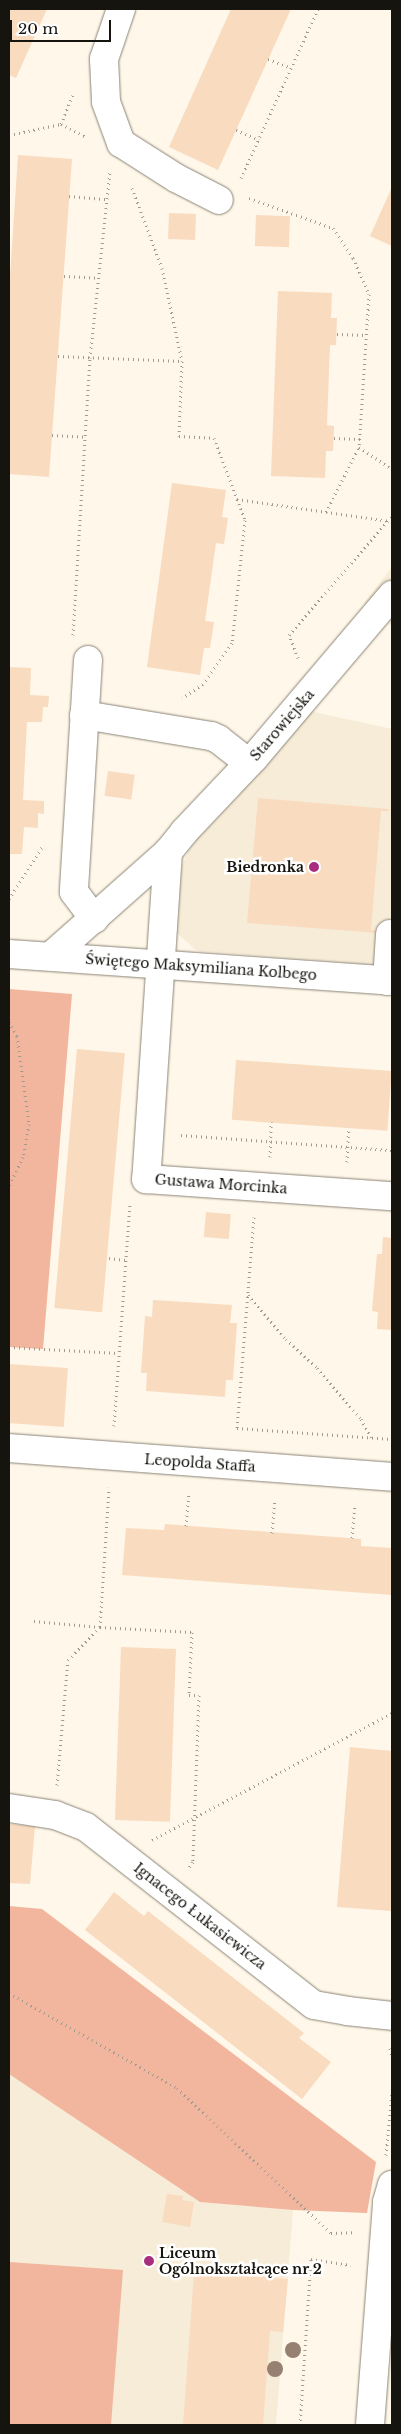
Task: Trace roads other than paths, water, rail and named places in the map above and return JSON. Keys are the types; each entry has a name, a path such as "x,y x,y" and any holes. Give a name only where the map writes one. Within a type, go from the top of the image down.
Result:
{"street":[{"path":"121,9 104,59 106,102 122,144 176,178 234,193"},
{"name":"Starowiejska","path":"51,956 168,852 184,832 249,763 392,595"},
{"path":"80,650 84,715 74,892 94,919"},
{"path":"84,715 211,736 218,739 249,763"},
{"path":"162,963 168,852"},
{"path":"390,934 390,981"},
{"name":"Świętego Maksymiliana Kolbego","path":"9,954 162,963 390,981"},
{"name":"Gustawa Morcinka","path":"162,963 146,1179 392,1196"},
{"name":"Leopolda Staffa","path":"9,1448 392,1477"},
{"name":"Ignacego Łukasiewicza","path":"9,1808 54,1815 86,1827 314,2005 392,2016"},
{"path":"370,2425 388,2248 388,2184"}],"place":[{"name":"Biedronka","path":"314,867"},
{"name":"Liceum Ogólnokształcące nr 2","path":"149,2261"}]}
